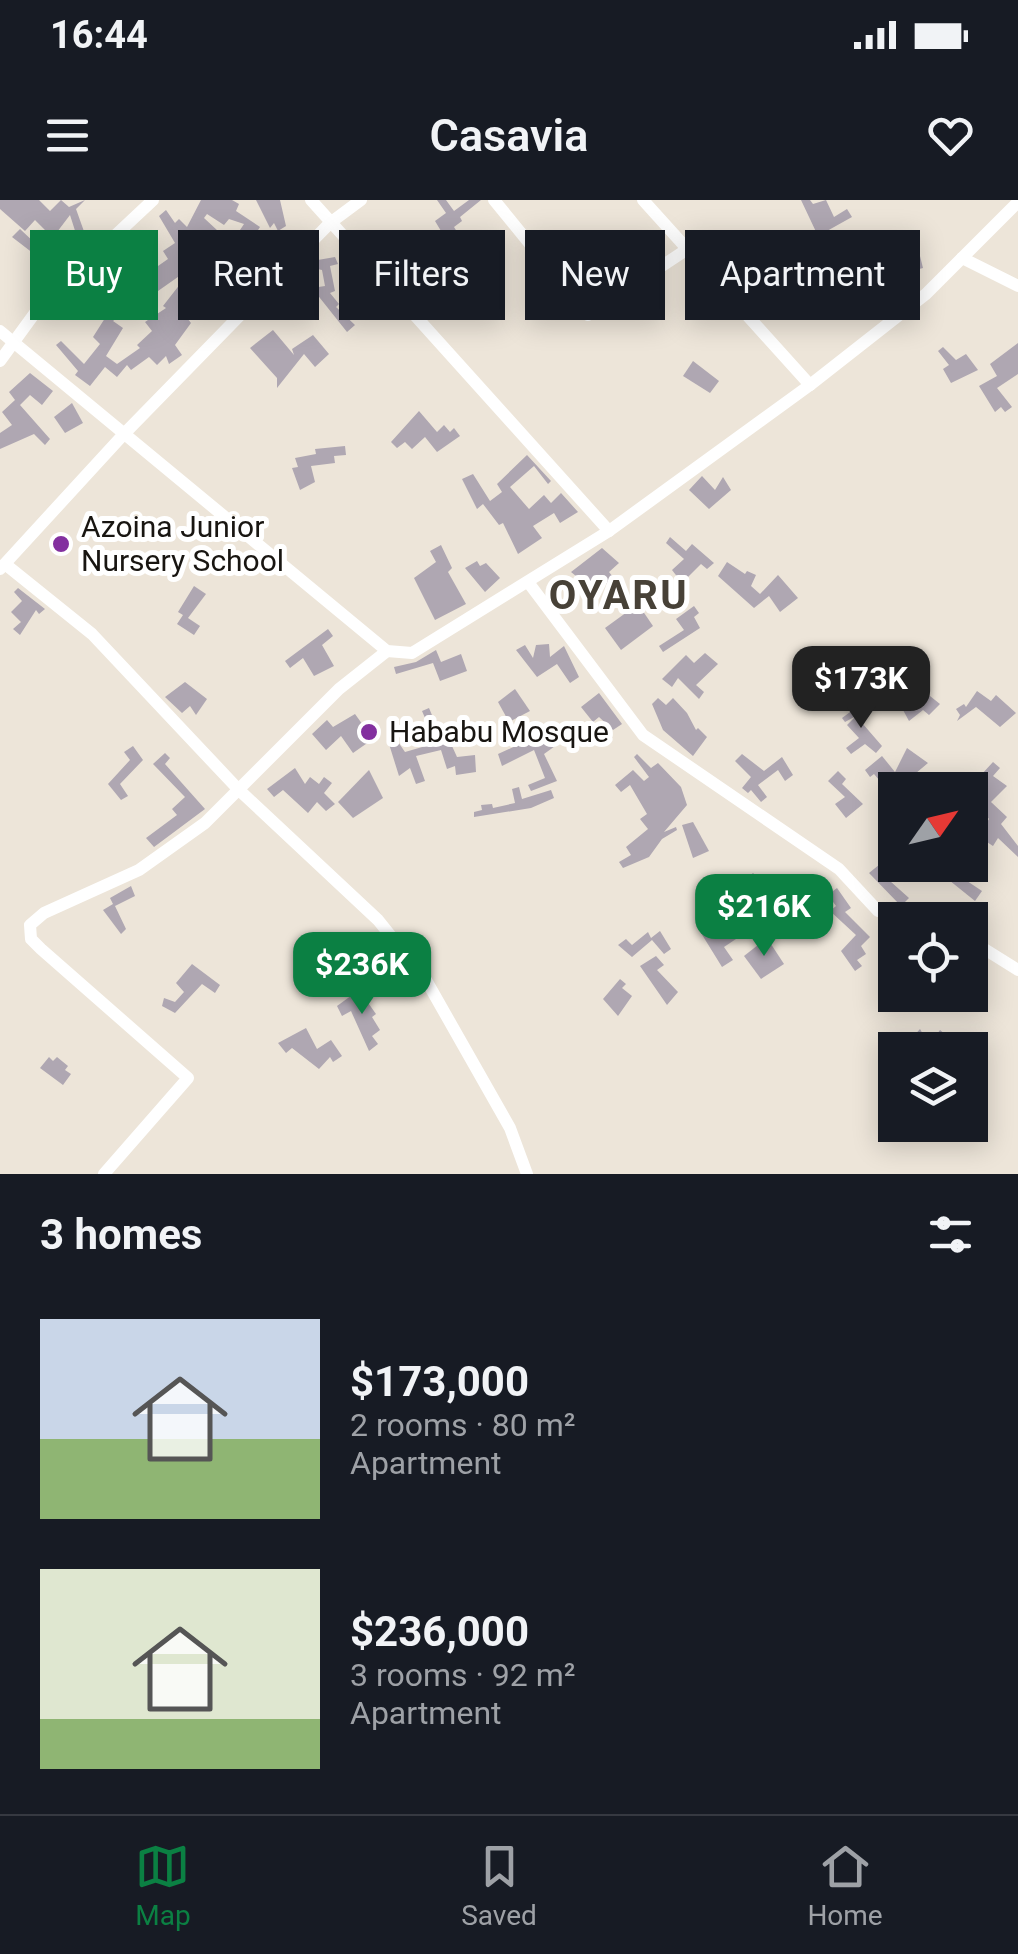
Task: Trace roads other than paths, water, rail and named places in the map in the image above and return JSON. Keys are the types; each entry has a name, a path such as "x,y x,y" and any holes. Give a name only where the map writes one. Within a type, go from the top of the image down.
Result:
{"street":[{"path":"0,361 40,306 153,200"},
{"path":"310,200 609,531"},
{"path":"360,200 330,223 123,435 2,566 92,634 238,789 378,920 426,980 510,1128 527,1174"},
{"path":"494,200 588,314 685,251"},
{"path":"643,200 685,249"},
{"path":"0,332 387,651 412,653 609,531 810,385 926,294 1018,202"},
{"path":"962,258 1018,286"},
{"path":"750,320 810,385"},
{"path":"528,582 643,734 829,862 878,911"},
{"path":"104,1174 188,1078 42,949 32,939 30,926 44,913 140,870 204,823 339,689 387,651"},
{"path":"988,951 1018,970"}],"place":[{"name":"Azoina Junior Nursery School","path":"61,544"},
{"name":"Hababu Mosque","path":"369,732"}],"district":[{"name":"OYARU","path":"619,595"}]}
